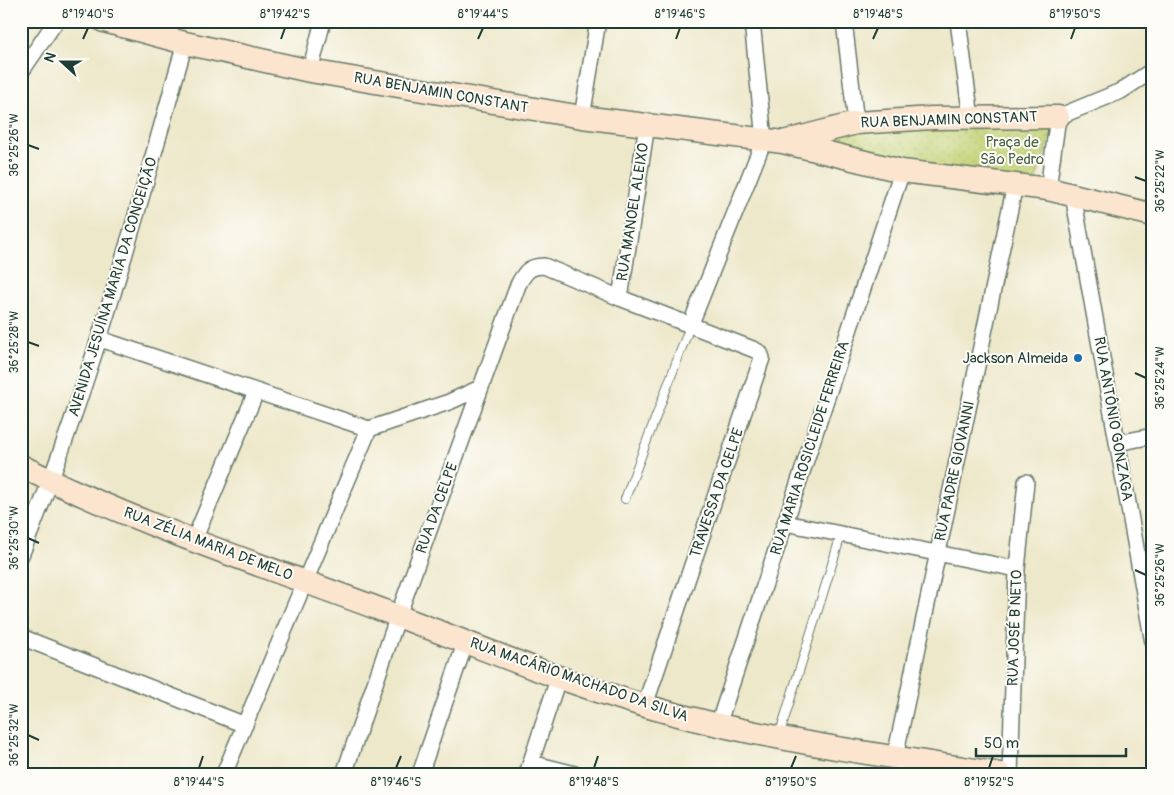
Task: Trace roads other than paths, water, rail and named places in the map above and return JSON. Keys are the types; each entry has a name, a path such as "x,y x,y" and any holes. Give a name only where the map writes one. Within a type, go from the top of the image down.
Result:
{"street":[{"path":"21,72 56,21"},
{"name":"RUA BENJAMIN CONSTANT","path":"104,21 185,43 310,71 582,117 774,141 902,171 1048,189 1153,216"},
{"path":"310,71 323,21"},
{"path":"582,117 598,21"},
{"path":"620,298 690,326 774,141 752,21"},
{"path":"844,21 856,123"},
{"path":"958,21 971,118"},
{"name":"AVENIDA JESUÍNA MARIA DA CONCEIÇÃO","path":"21,555 52,482 100,340 185,43"},
{"path":"1048,189 1058,117 1121,91 1153,70"},
{"name":"RUA BENJAMIN CONSTANT","path":"774,141 856,123 971,118 1058,117"},
{"name":"RUA MANOEL ALEIXO","path":"620,298 647,125"},
{"name":"RUA MARIA ROSICLEIDE FERREIRA","path":"718,725 902,171"},
{"name":"RUA PADRE GIOVANNI","path":"895,757 1014,185"},
{"name":"RUA ANTÔNIO GONZAGA","path":"1073,195 1153,643"},
{"name":"RUA DA CELPE","path":"344,774 398,616 480,388 518,285 526,270 540,266 552,269 620,298"},
{"name":"TRAVESSA DA CELPE","path":"645,705 762,358 760,353 754,350 690,326"},
{"path":"100,340 369,429 449,402 480,388"},
{"path":"194,540 256,392"},
{"path":"224,774 369,429"},
{"path":"1117,443 1153,436"},
{"name":"RUA ZÉLIA MARIA DE MELO","path":"21,466 52,482 194,540 398,616"},
{"name":"RUA JOSÉ B NETO","path":"1010,774 1017,569 1026,482"},
{"path":"785,523 1017,569"},
{"name":"RUA MACÁRIO MACHADO DA SILVA","path":"398,616 559,676 645,705 718,725 778,738 1000,774"},
{"path":"21,637 245,724"},
{"path":"420,774 466,641"},
{"path":"559,676 529,769 575,774"}],"lane":[{"path":"625,499 690,326"},
{"path":"778,738 841,535"}],"place":[{"name":"Jackson Almeida","path":"1078,358"}],"park label":[{"name":"Praça de São Pedro","path":"1012,150"}]}
